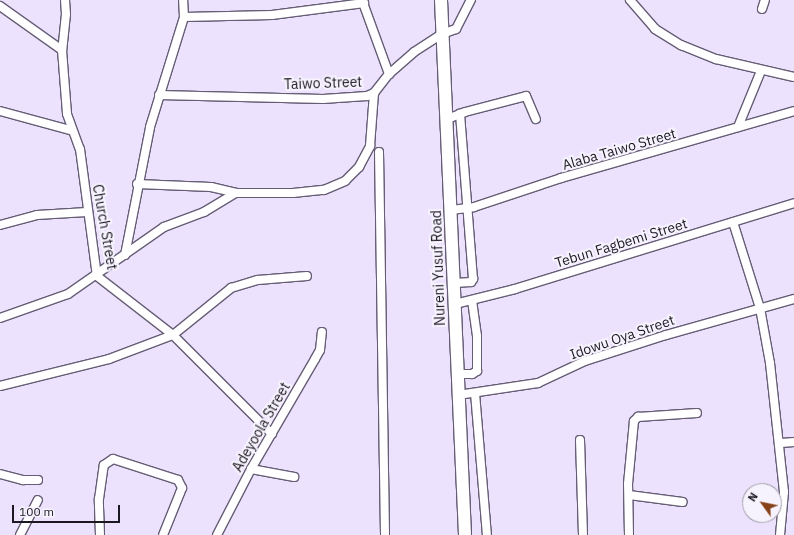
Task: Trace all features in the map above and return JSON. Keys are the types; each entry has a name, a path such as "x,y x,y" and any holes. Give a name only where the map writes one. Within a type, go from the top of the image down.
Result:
{"street":[{"name":"Church Street","path":"65,0 66,14 62,50 67,114 70,130 80,149 87,212 97,276 173,335 272,434"},
{"path":"125,256 137,184 159,95 184,17 183,0"},
{"name":"Nureni Yusuf Road","path":"441,0 465,535"},
{"name":"Taiwo Street","path":"159,95 323,99 374,93 389,74 414,52 442,34 456,29 471,0"},
{"path":"630,0 655,29 681,45 716,59 761,71 794,77"},
{"path":"762,9 765,0"},
{"path":"184,17 272,15 363,1 389,74"},
{"path":"0,6 62,50"},
{"path":"738,127 761,71"},
{"path":"137,184 211,187 236,193 293,193 324,190 345,181 359,167 370,146 374,93"},
{"path":"447,119 526,96 531,102 536,119"},
{"path":"0,111 70,130"},
{"name":"Alaba Taiwo Street","path":"451,210 468,209 561,178 794,112"},
{"path":"454,283 471,282 473,279 460,114"},
{"path":"379,152 385,535"},
{"path":"0,318 68,294 97,276 164,227 204,212 236,193"},
{"name":"Tebun Fagbemi Street","path":"455,304 794,203"},
{"path":"0,225 37,215 87,212"},
{"path":"733,222 760,308 770,363 781,443 784,492 780,535"},
{"path":"0,386 109,359 173,335 231,288 258,280 307,276"},
{"name":"Idowu Oya Street","path":"458,395 538,383 585,361 794,299"},
{"path":"457,374 472,374 477,371 477,336 472,300"},
{"name":"Adeyoola Street","path":"221,534 251,469 320,350 322,332"},
{"path":"475,393 486,535"},
{"path":"629,535 628,495 634,421 638,417 697,414"},
{"path":"580,440 583,535"},
{"path":"781,443 794,442"},
{"path":"100,535 99,499 104,465 113,459 178,480 182,488 163,535"},
{"path":"251,469 294,477"},
{"path":"0,474 23,480 38,480"},
{"path":"628,495 683,502"},
{"path":"20,535 38,500"}]}
